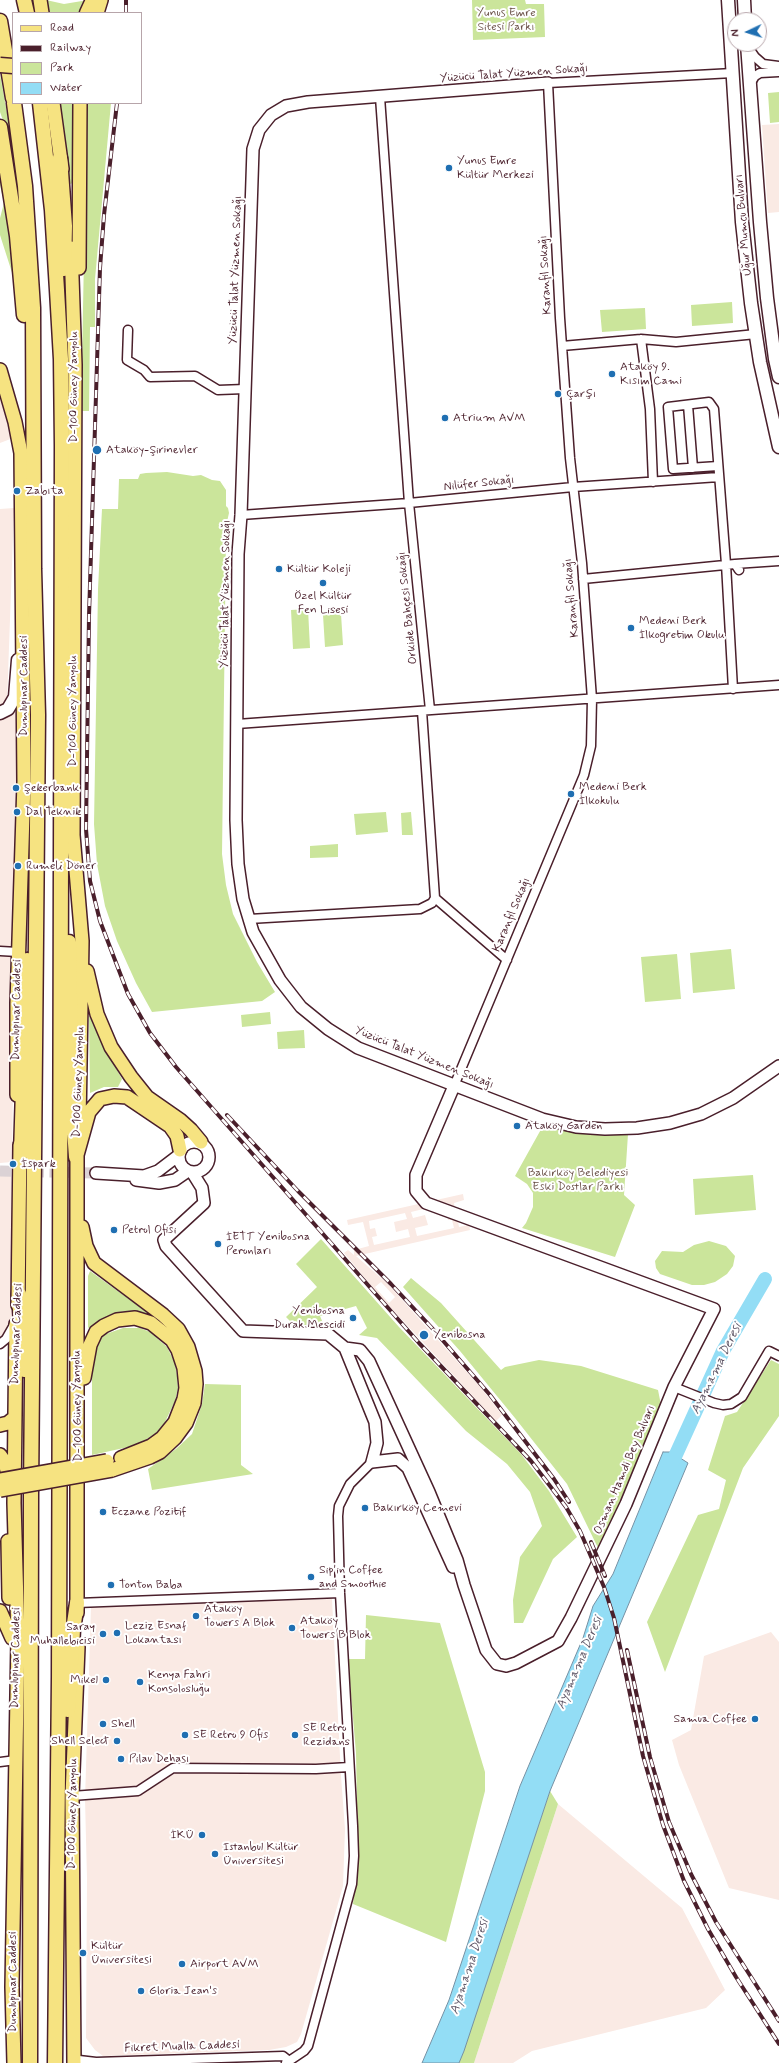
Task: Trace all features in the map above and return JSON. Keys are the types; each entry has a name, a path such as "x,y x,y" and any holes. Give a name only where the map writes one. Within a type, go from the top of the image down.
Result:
{"highway":[{"path":"24,0 27,12"},
{"path":"87,12 93,0"},
{"path":"0,21 12,92"},
{"path":"0,65 12,66"},
{"path":"14,104 21,151 29,233 33,308 34,569 38,750 32,1494 30,2063"},
{"path":"40,104 52,210 60,329 62,438 58,1832 55,2063"},
{"path":"0,127 17,236 26,335 34,392"},
{"path":"60,158 65,226 63,306 60,329"},
{"path":"21,1154 27,959 36,856"},
{"path":"61,873 68,926 72,1102 76,1157"},
{"path":"19,1294 23,1347 26,1441 32,1494"},
{"path":"58,1832 63,1800 73,1630 77,1603"}],"main road":[{"path":"40,0 42,12"},
{"path":"97,12 102,0"},
{"name":"Uğur Mumcu Bulvarı","path":"728,0 742,222 756,334 768,404 779,447"},
{"path":"744,0 745,12"},
{"name":"Uğur Mumcu Bulvarı","path":"748,52 760,222 775,332 779,377"},
{"path":"733,73 749,72"},
{"name":"D-100 Güney Yanyolu","path":"53,104 69,220 74,330 73,835 82,941 79,1122 76,1157 78,1416 77,1686 72,1796 74,2060"},
{"path":"74,330 80,268 80,104"},
{"path":"756,334 775,332"},
{"name":"Dumlupınar Caddesi","path":"0,370 15,422 21,453 23,605 24,782 16,1048 17,1105 21,1154 19,1294 16,1322 14,1418 14,1503 18,1578 12,1987 14,2063"},
{"path":"0,713 8,709 15,697 23,605"},
{"path":"82,941 90,986 97,1014 111,1046 131,1077 147,1097 180,1120 201,1142"},
{"path":"76,1157 89,1112 100,1099 114,1096 127,1097 170,1126 177,1136 180,1153"},
{"path":"0,1480 140,1462 160,1452 175,1438 186,1423 194,1403 196,1384 195,1371 188,1347 94,1263 86,1246 76,1198"},
{"path":"78,1416 90,1345 100,1329 117,1320 135,1318 151,1323 175,1335"},
{"path":"0,1425 8,1423 14,1418"},
{"path":"0,1455 5,1462 14,1503 9,1517 8,1548 15,1702"},
{"path":"0,1490 111,1465"},
{"path":"0,1565 8,1548"},
{"path":"0,1611 12,1638"}],"street":[{"path":"751,52 763,64 779,66"},
{"path":"750,85 757,74 779,72"},
{"name":"Yüzücü Talat Yüzmen Sokağı","path":"733,73 548,83 308,102 286,106 271,115 259,130 253,149 241,516 238,554 236,820 238,864 243,899 253,932 280,980 301,1007 328,1029 358,1048 542,1119 576,1127 605,1130 637,1128 670,1123 701,1114 733,1098 779,1066"},
{"name":"Karanfil Sokağı","path":"454,1086 584,775 591,746 592,699 562,346 548,83"},
{"name":"Orkide Bahçesi Sokağı","path":"380,97 409,504 426,711"},
{"path":"128,330 127,360 144,370 150,377 195,376 218,390 245,389"},
{"path":"562,346 641,339 676,342 756,334"},
{"path":"641,339 650,410 653,482"},
{"path":"718,466 673,470 668,407 709,402 714,408 726,564 733,689"},
{"path":"688,405 693,468"},
{"name":"Nilüfer Sokağı","path":"241,516 409,504 573,487 719,477"},
{"path":"583,579 726,564 737,567 779,561"},
{"path":"237,724 779,686"},
{"path":"249,919 420,909 430,905 435,898 426,711"},
{"path":"435,898 507,960"},
{"path":"0,951 18,952"},
{"name":"Osman Hamdi Bey Bulvarı","path":"454,1086 416,1175 416,1191 426,1203 714,1309 626,1504 558,1641 516,1663 506,1666 497,1664 486,1650 464,1584"},
{"path":"96,1173 124,1176 144,1176 158,1171 180,1153 187,1143 201,1142 208,1150 210,1160 201,1171 190,1171 175,1180 159,1183 139,1182 124,1176"},
{"path":"180,1153 180,1164 190,1171 202,1188 204,1203 164,1240 166,1246 243,1331 328,1334 345,1348 375,1422 377,1443 372,1462 350,1484 339,1506 338,1593 347,1767 350,1856 349,1874 310,2019 304,2051 287,2062"},
{"path":"0,1344 6,1339 16,1322"},
{"path":"345,1348 360,1350 370,1361 457,1560 464,1584"},
{"path":"678,1389 714,1403 723,1405 731,1404 742,1397 769,1351 779,1356"},
{"path":"372,1462 398,1460 406,1456 409,1449"},
{"path":"398,1460 408,1468 441,1543 464,1584"},
{"path":"77,1603 338,1593"},
{"path":"0,1762 16,1760"},
{"path":"72,1796 138,1791 173,1768 316,1769 347,1767"},
{"name":"Fikret Mualla Caddesi","path":"74,2060 96,2062 283,2056 287,2062"},
{"name":"Fikret Mualla Caddesi","path":"212,2063 249,2063"}],"shaded area":[{"path":"779,124 779,212 768,213 762,125"},
{"path":"0,393 13,438 0,443"},
{"path":"14,508 7,703 0,705 0,509"},
{"path":"18,711 12,1162 0,1163 0,717"},
{"path":"11,1173 13,1322 0,1337 0,1174"},
{"path":"463,1194 464,1200 454,1203 459,1227 469,1225 470,1230 356,1256 388,1284 481,1388 502,1415 496,1421 378,1294 344,1253 348,1250 354,1255 354,1250 369,1246 363,1222 348,1225 347,1220","holes":["448,1203 450,1212 446,1213 448,1220 452,1220 454,1228 417,1236 415,1228 428,1225 425,1215 413,1218 411,1212","405,1213 407,1219 394,1222 396,1232 408,1229 410,1237 374,1245 372,1237 377,1236 375,1228 370,1229 369,1221","381,1282 395,1297 389,1303 375,1287"]},
{"path":"332,1599 345,1829 343,1886 301,2034 297,2042 286,2047 269,2050 103,2056 95,2050 86,2038 87,1879 85,1799 91,1606"},
{"path":"771,1632 779,1642 779,1900 729,1888 679,1765 672,1740 691,1730 704,1656"},
{"path":"558,1804 682,1908 725,1990 706,2008 532,2051 513,2063 474,2063"}],"green space":[{"path":"46,0 64,4 88,0 82,12 48,12"},
{"name":"Yunus Emre Sitesi Parkı","path":"472,0 525,0 526,4 544,4 545,37 473,40"},
{"path":"0,74 9,124 20,220 6,129 0,112"},
{"path":"779,92 779,122 770,123 768,93"},
{"path":"59,104 75,104 73,183 70,184"},
{"path":"87,104 111,104 95,279 95,327 90,327 89,411 81,411"},
{"path":"0,151 15,282 0,235 0,218 4,203 0,185"},
{"path":"732,302 733,323 692,326 691,305"},
{"path":"645,308 646,329 602,332 600,310"},
{"path":"167,472 193,476 201,475 212,480 220,481 226,490 226,506 229,513 226,526 229,527 226,534 222,854 226,885 233,914 257,962 275,992 262,1001 152,1012 136,983 117,941 105,906 97,864 94,824 98,589 102,509 118,509 119,479 138,479 140,474"},
{"path":"308,609 310,648 293,649 291,610"},
{"path":"341,614 343,645 325,647 323,615"},
{"path":"386,812 388,832 356,835 354,814"},
{"path":"411,812 413,835 402,835 401,813"},
{"path":"338,844 338,857 310,858 310,846"},
{"path":"731,949 735,989 693,993 690,953"},
{"path":"677,954 681,999 645,1002 641,957"},
{"path":"270,1012 271,1024 242,1027 241,1015"},
{"path":"89,1015 103,1045 122,1079 118,1087 104,1087 90,1093"},
{"path":"304,1030 305,1048 278,1049 277,1032"},
{"name":"Bakırköy Belediyesi Eski Dostlar Parkı","path":"544,1124 578,1132 628,1134 624,1195 635,1205 615,1257 522,1228 526,1223 533,1207 533,1193 527,1184 515,1176"},
{"path":"753,1175 756,1210 695,1215 693,1179"},
{"path":"321,1239 399,1327 521,1454 549,1491 577,1537 553,1559 523,1623 514,1623 513,1600 520,1557 542,1526 530,1492 507,1464 466,1431 377,1338 359,1335 367,1328 356,1306 320,1316 325,1328 292,1323 286,1317 317,1287 296,1264"},
{"path":"709,1241 726,1246 735,1256 733,1266 727,1274 715,1282 704,1285 692,1285 660,1274 656,1268 655,1261 662,1251 683,1252 694,1245"},
{"path":"90,1271 148,1313 130,1311 119,1312 100,1320 90,1330 88,1327 88,1276"},
{"path":"411,1278 441,1303 501,1370 505,1367 539,1360 581,1366 658,1390 661,1405 599,1550 567,1484 460,1351 403,1287"},
{"path":"123,1328 140,1328 150,1332 167,1347 175,1363 177,1376 178,1388 175,1401 164,1424 156,1433 147,1439 133,1446 92,1455 92,1360 100,1339 106,1334"},
{"path":"771,1360 779,1364 779,1416 743,1468 665,1672 647,1622 698,1515 719,1509 726,1480 708,1470 725,1416 737,1412"},
{"path":"205,1384 241,1385 241,1465 253,1474 152,1490 148,1469 176,1449 192,1434 202,1404"},
{"path":"366,1615 440,1623 485,1772 485,1791 446,1942 353,1904 358,1855 356,1753 348,1659 365,1659"},
{"path":"550,1791 558,1804 474,2063 459,2063"}],"water":[{"path":"663,1452 671,1452 688,1463 550,1791 464,2051 459,2063 422,2063 449,2000 520,1786 583,1638 593,1606 613,1574"}],"waterway":[{"name":"Ayamama Deresi","path":"668,1472 723,1351 765,1279"}],"tunnel":[{"path":"0,1171 96,1173"}],"railway":[{"path":"126,0 126,12"},
{"path":"117,104 104,215 100,268 89,616 86,829 90,881 100,921 128,994 150,1033 176,1067 419,1343 531,1461 566,1507 580,1531 604,1587 614,1618 643,1756 663,1825 684,1881 708,1929 736,1977 779,2044"},
{"path":"227,1115 298,1191 391,1284 432,1328 490,1395 554,1479 569,1502"},
{"path":"591,1542 605,1576"},
{"path":"627,1650 650,1757 669,1822 691,1874 716,1922 779,2021"}],"place":[{"name":"Yunus Emre Kültür Merkezi","path":"449,168"},
{"name":"Ataköy 9. Kısım Cami","path":"612,374"},
{"name":"Çarşı","path":"558,394"},
{"name":"Atrium AVM","path":"445,418"},
{"name":"Ataköy-Şirinevler","path":"97,450"},
{"name":"Zabıta","path":"17,491"},
{"name":"Kültür Koleji","path":"279,569"},
{"name":"Özel Kültür Fen Lisesi","path":"323,583"},
{"name":"Medeni Berk İlkogretim Okulu","path":"631,628"},
{"name":"Şekerbank","path":"16,788"},
{"name":"Medeni Berk İlkokulu","path":"571,794"},
{"name":"Dal Teknik","path":"17,812"},
{"name":"Rumeli Döner","path":"18,866"},
{"name":"Ataköy Garden","path":"517,1126"},
{"name":"İspark","path":"13,1164"},
{"name":"Petrol Ofisi","path":"114,1230"},
{"name":"İETT Yenibosna Peronları","path":"218,1244"},
{"name":"Yenibosna Durak Mescidi","path":"353,1318"},
{"name":"Yenibosna","path":"424,1335"},
{"name":"Bakırköy Cemevi","path":"365,1508"},
{"name":"Eczane Pozitif","path":"103,1512"},
{"name":"Sip'in Coffee and Smoothie","path":"311,1577"},
{"name":"Tonton Baba","path":"111,1585"},
{"name":"Ataköy Towers A Blok","path":"196,1616"},
{"name":"Ataköy Towers B Blok","path":"292,1628"},
{"name":"Leziz Esnaf Lokantası","path":"117,1633"},
{"name":"Saray Muhallebicisi","path":"103,1634"},
{"name":"Mikel","path":"106,1680"},
{"name":"Kenya Fahri Konsolosluğu","path":"140,1682"},
{"name":"Samua Coffee","path":"755,1719"},
{"name":"Shell","path":"103,1724"},
{"name":"SE Retro 9 Ofis","path":"185,1735"},
{"name":"SE Retro Rezidans","path":"295,1735"},
{"name":"Shell Select","path":"117,1741"},
{"name":"Pilav Dehası","path":"121,1759"},
{"name":"İKÜ","path":"202,1835"},
{"name":"Istanbul Kültür Üniversitesi","path":"215,1854"},
{"name":"Kültür Üniversitesi","path":"83,1953"},
{"name":"Airport AVM","path":"182,1964"},
{"name":"Gloria Jean's","path":"141,1991"}]}
